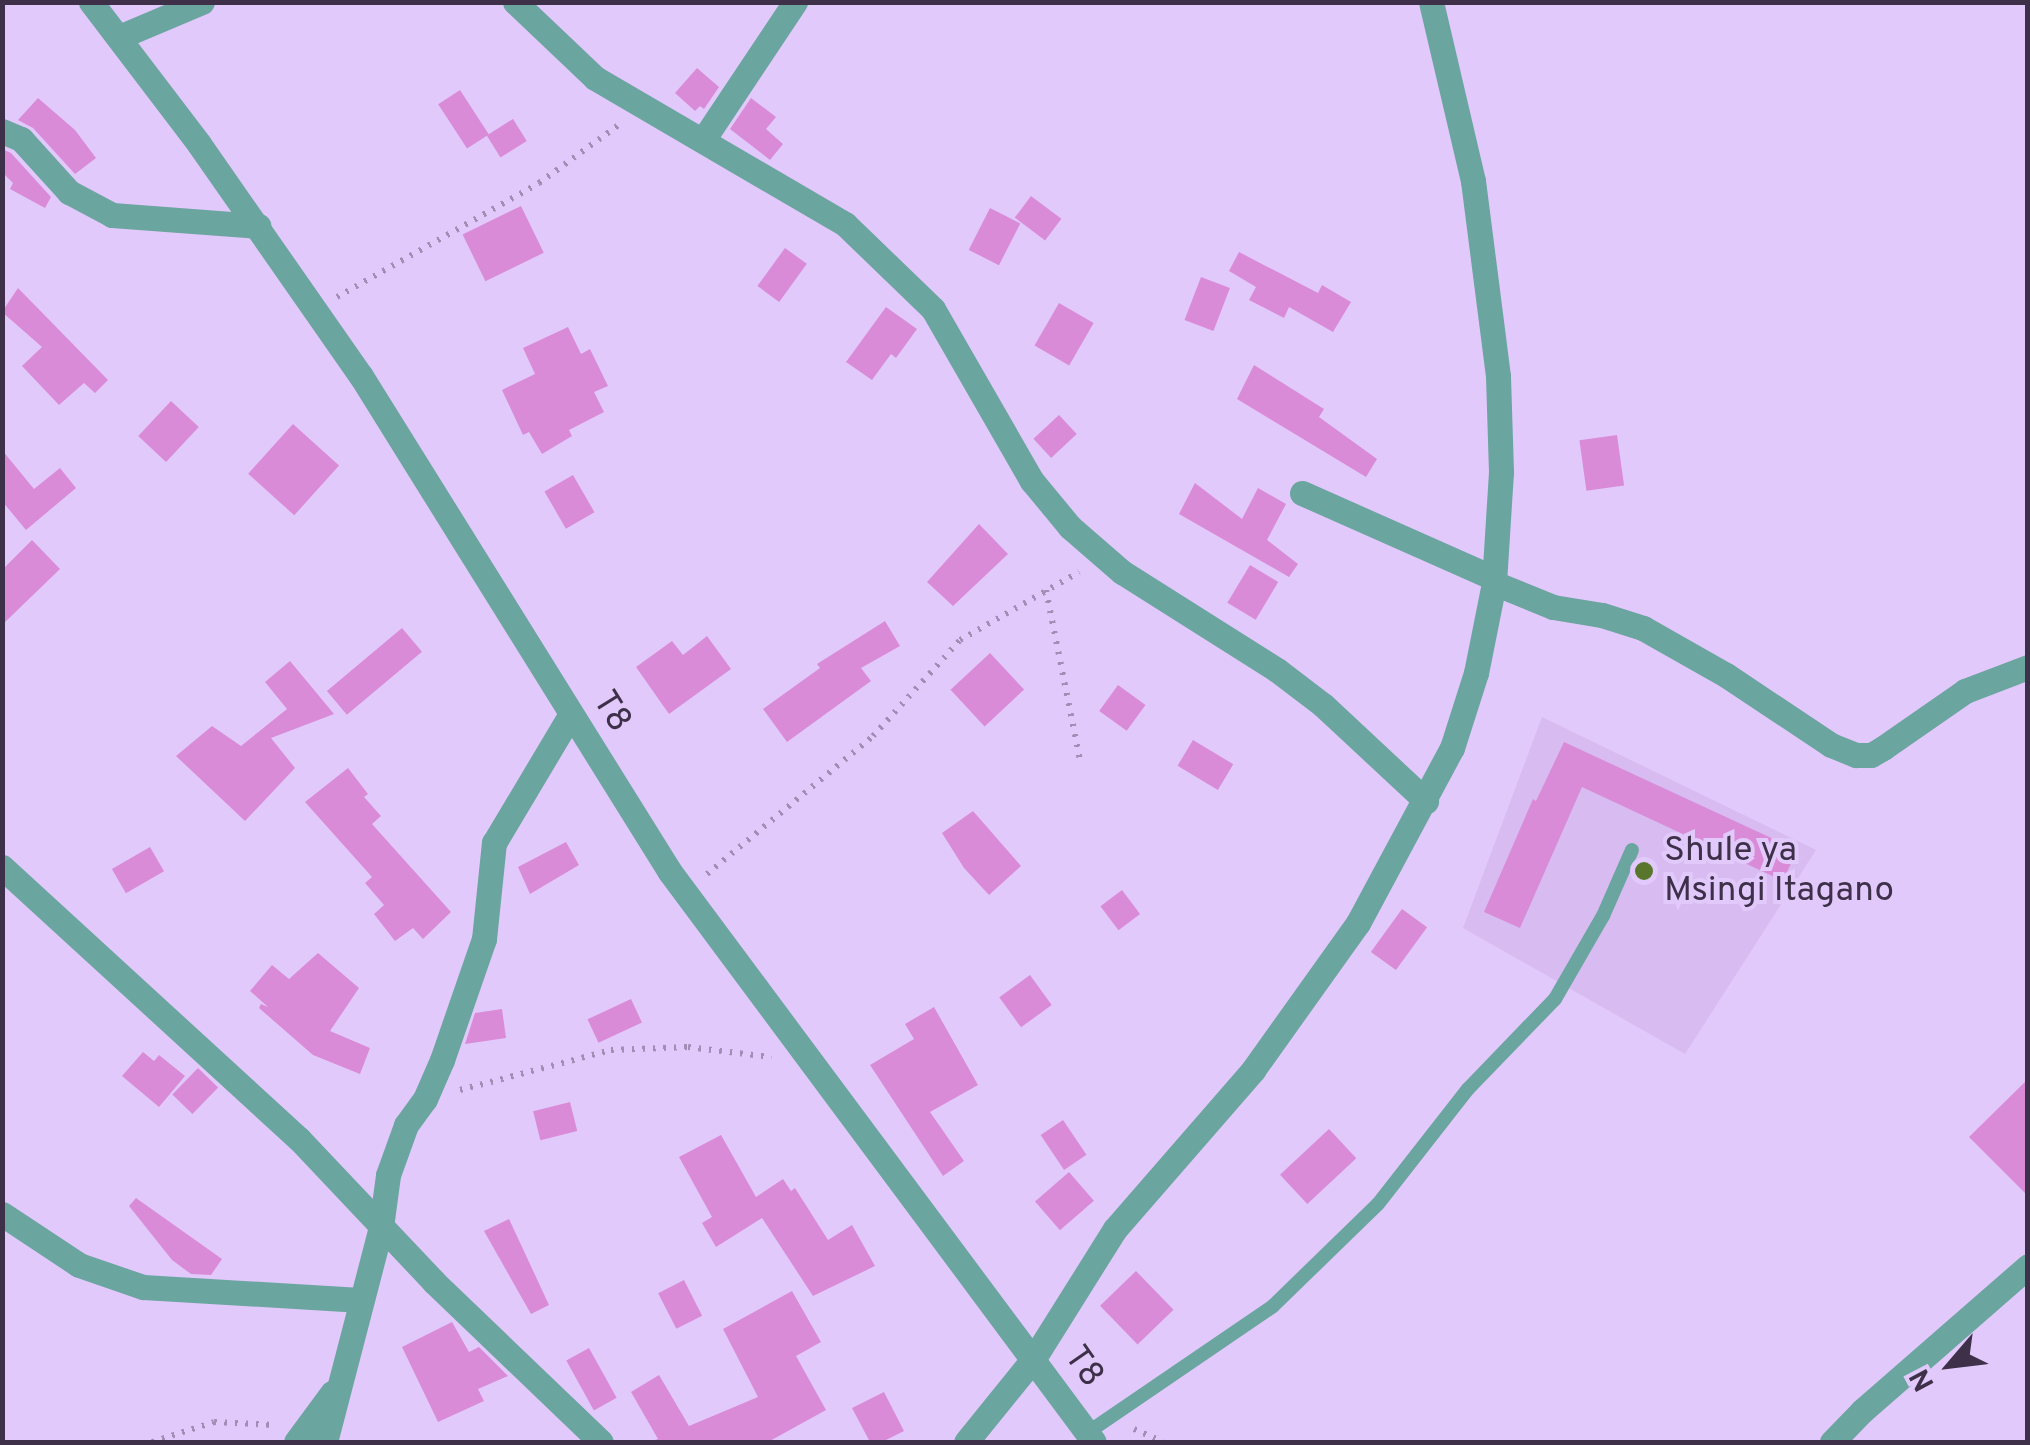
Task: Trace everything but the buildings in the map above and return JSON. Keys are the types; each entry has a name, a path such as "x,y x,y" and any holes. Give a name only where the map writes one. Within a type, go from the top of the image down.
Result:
{"street":[{"name":"T8","path":"91,2 259,226 315,308 686,892 1091,1438"},
{"path":"119,37 202,2"},
{"path":"516,2 595,78 641,108 811,201 900,274 953,338 1032,480 1070,527 1106,558 1293,682 1363,739 1426,801"},
{"path":"703,140 795,2"},
{"path":"966,1442 1034,1358 1115,1229 1253,1070 1328,969 1426,801 1452,748 1470,692 1494,580 1502,472 1490,290 1473,182 1431,2"},
{"path":"2,130 21,139 69,192 112,214 259,226"},
{"path":"1302,493 1553,608 1602,615 1643,628 1726,675 1831,745 1856,756 1871,755 1883,748 1965,691 2028,667"},
{"path":"325,1442 381,1227 388,1175 406,1125 425,1099 484,939 494,843 571,714"},
{"path":"2,867 299,1139 381,1227 602,1442"},
{"path":"2,1214 79,1265 143,1287 361,1300"},
{"path":"1832,1442 2028,1266"},
{"path":"296,1442 341,1381"}],"lane":[{"path":"1091,1438 1273,1306 1378,1204 1468,1089 1555,998 1603,916 1632,850"}],"path":[{"path":"315,308 539,183 641,108"},
{"path":"686,892 860,748 960,640 1106,558"},
{"path":"1046,590 1080,765"},
{"path":"425,1099 611,1050 688,1047 816,1065"},
{"path":"152,1442 214,1422 286,1424 316,1416"}],"shaded area":[{"path":"1542,717 1816,850 1685,1054 1463,928"}],"place":[{"name":"Shule ya Msingi Itagano","path":"1644,871"}]}
